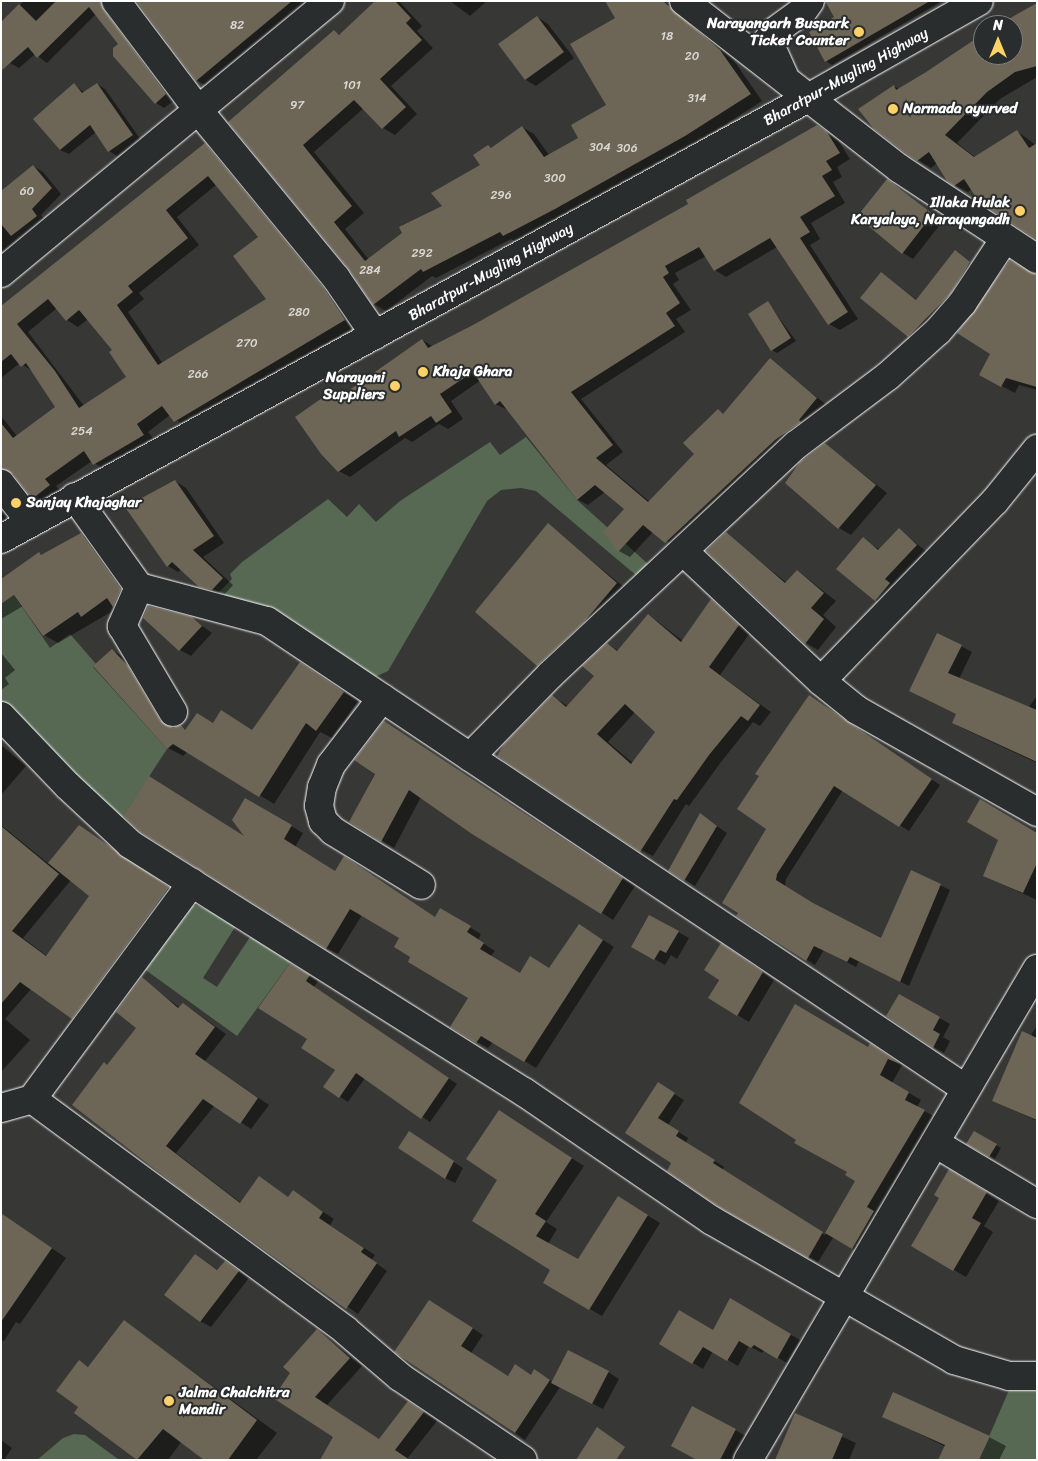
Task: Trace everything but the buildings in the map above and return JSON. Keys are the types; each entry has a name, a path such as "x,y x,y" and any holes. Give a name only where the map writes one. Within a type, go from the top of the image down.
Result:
{"street":[{"path":"116,1 198,110 336,278 375,336"},
{"path":"1,273 330,1"},
{"path":"684,1 810,97 900,169 1004,240 1037,259"},
{"path":"784,78 768,40 775,31 803,10 810,1"},
{"name":"Bharatpur-Mugling Highway","path":"1,539 810,97 979,1"},
{"path":"470,757 550,675 796,445 888,376 938,331 963,302 1004,240"},
{"path":"821,681 995,501 1037,449"},
{"path":"1,484 31,523"},
{"path":"75,497 139,587 267,621 966,1089"},
{"path":"683,551 821,681 857,710 1037,812"},
{"path":"139,587 122,626 173,712"},
{"path":"382,698 331,765 322,787 319,806 323,821 333,832 421,885"},
{"path":"1,716 118,834 192,883 524,1092 711,1220 954,1360 1009,1376 1037,1376"},
{"path":"1,1108 32,1099 192,883"},
{"path":"748,1460 1037,969"},
{"path":"32,1099 345,1330 400,1377 523,1460"},
{"path":"935,1142 1037,1204"}],"green space":[{"path":"526,437 577,500 648,564 637,576 536,491 521,488 501,490 487,501 388,671 377,676 363,676 215,596 232,579 230,574 242,562 328,499 347,517 359,504 376,522 400,501 490,442 500,455"},
{"path":"14,595 50,648 70,634 96,664 93,667 167,749 120,821 1,706 1,604"},
{"path":"197,905 237,924 203,978 217,987 252,934 292,960 237,1036 140,966 188,907"},
{"path":"1037,1388 1037,1460 979,1460 1009,1390"},
{"path":"74,1434 85,1435 118,1459 37,1460 63,1438"}],"place":[{"name":"Narayangarh Buspark Ticket Counter","path":"859,32"},
{"name":"Narmada ayurved","path":"893,109"},
{"name":"Illaka Hulak Karyalaya, Narayangadh","path":"1020,211"},
{"name":"Khaja Ghara","path":"423,372"},
{"name":"Narayani Suppliers","path":"395,386"},
{"name":"Sanjay Khajaghar","path":"16,503"},
{"name":"Jalma Chalchitra Mandir","path":"169,1401"}]}
